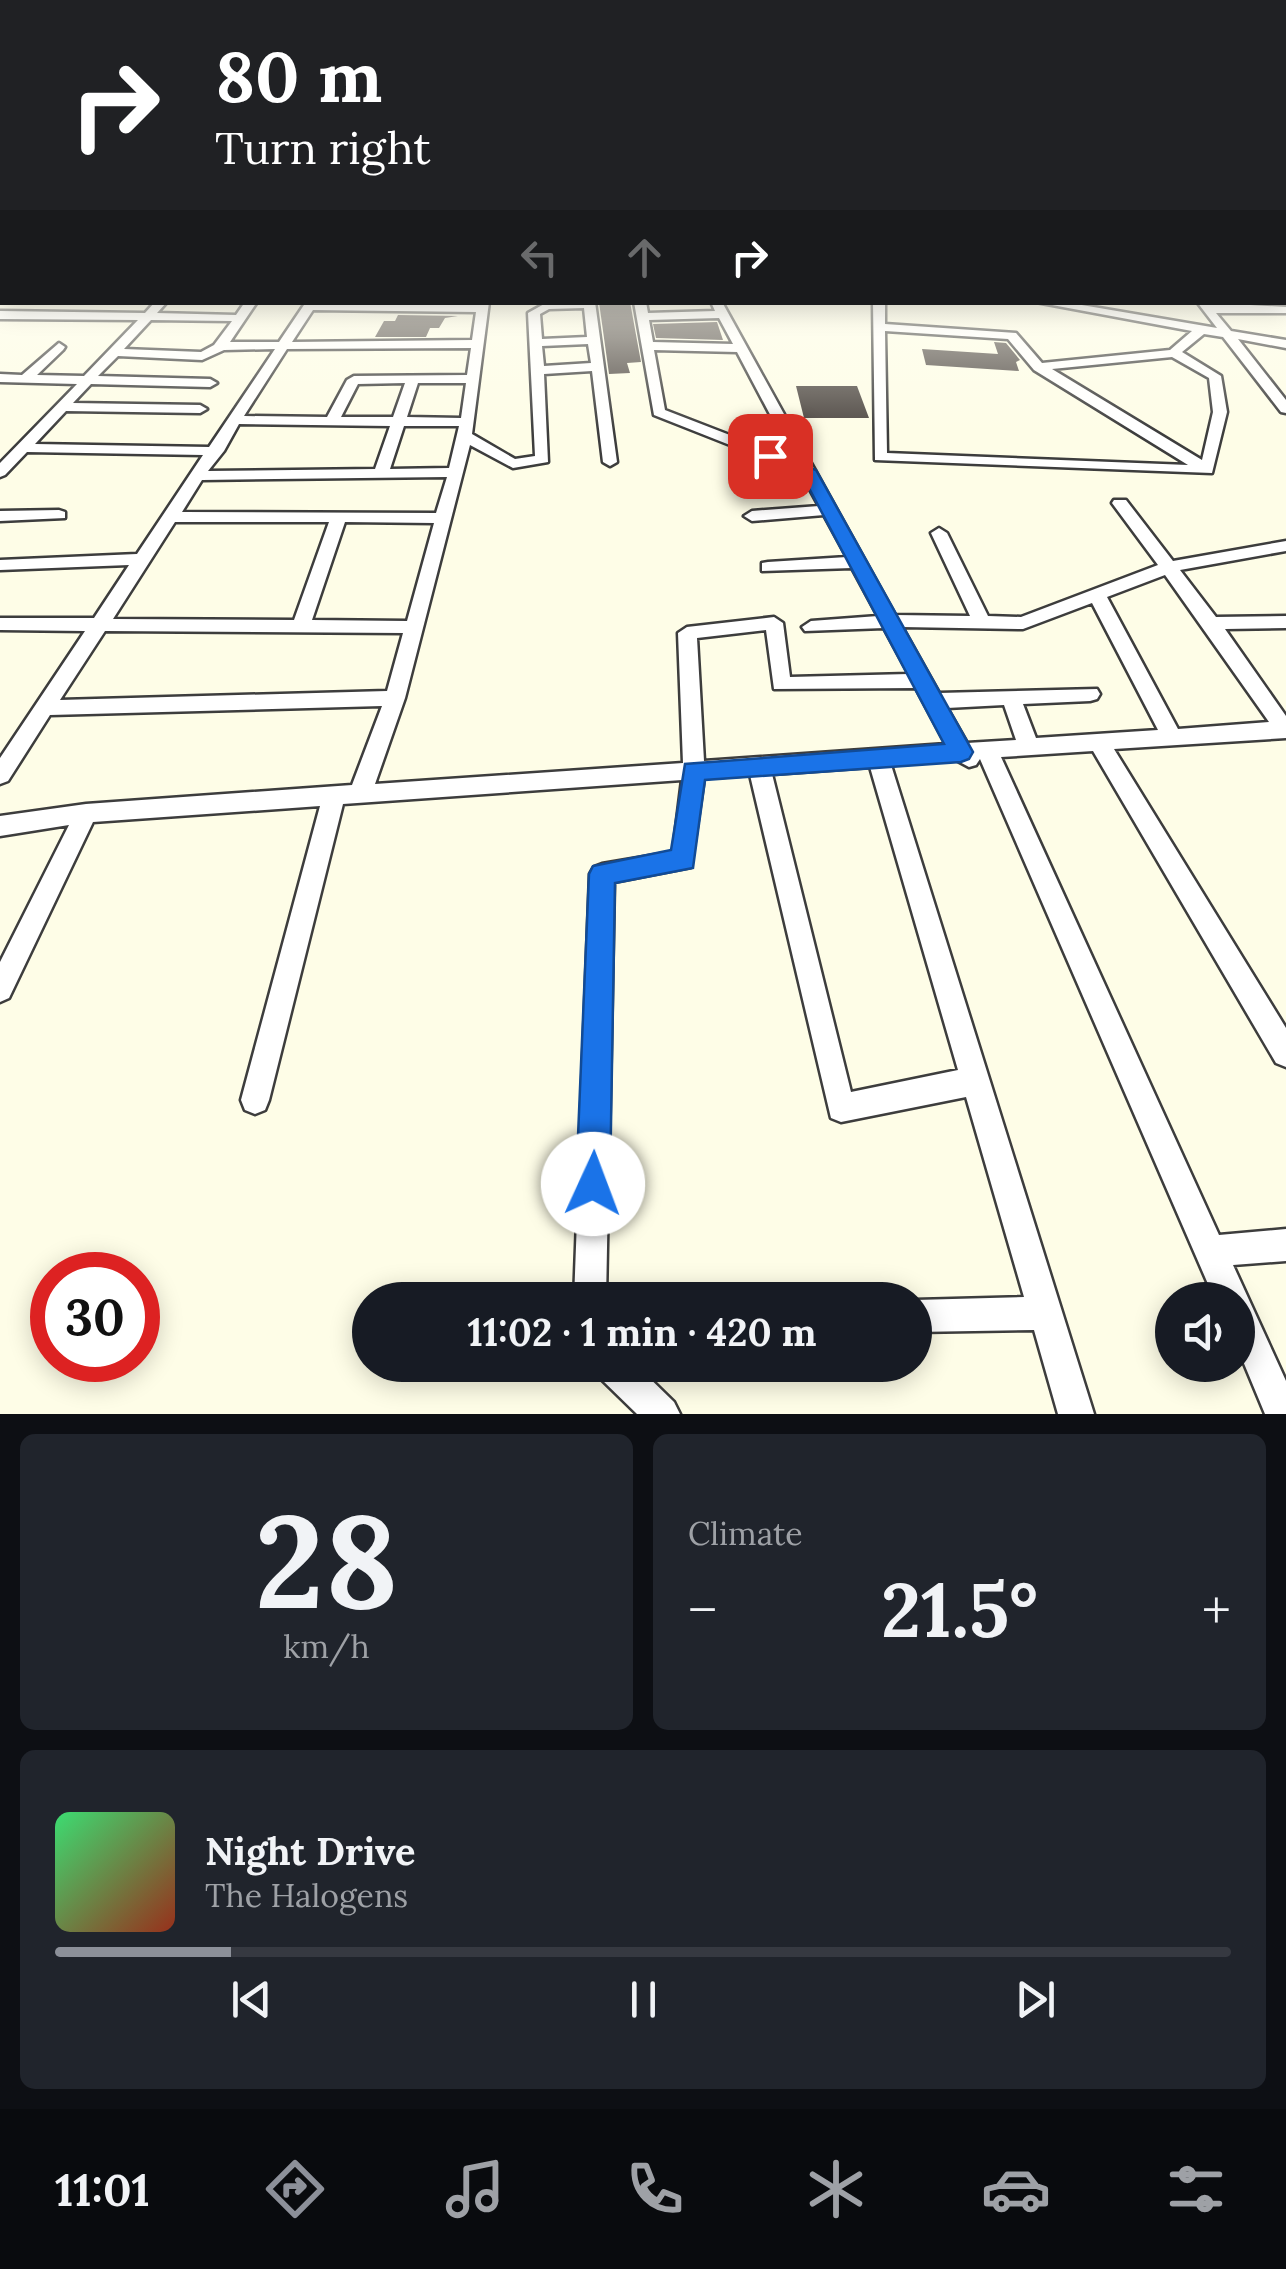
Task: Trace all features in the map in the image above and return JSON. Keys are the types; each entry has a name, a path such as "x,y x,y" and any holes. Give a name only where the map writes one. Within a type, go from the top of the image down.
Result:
{"street":[{"path":"46,316 59,305"},
{"path":"95,316 108,305"},
{"path":"4,468 159,305"},
{"path":"224,346 236,318 249,305"},
{"path":"2,770 310,305"},
{"path":"374,305 407,326 477,344"},
{"path":"237,420 400,422 466,429 513,464 543,459 534,313 538,308 569,305"},
{"path":"589,305 610,462"},
{"path":"879,305 880,457 1206,470"},
{"path":"1071,305 1138,320 1175,320 1201,330 1286,344"},
{"path":"1134,305 1138,320"},
{"path":"116,352 202,356 224,346 286,346 407,326 482,306 468,381 466,429 395,698 347,795 255,1100"},
{"path":"1204,306 1286,310"},
{"path":"1204,306 1286,409"},
{"path":"808,470 659,412 641,310 719,308 830,510 928,691 1001,783 1224,1282"},
{"path":"0,315 236,318"},
{"path":"877,327 1012,336 1040,367 1206,470"},
{"path":"1040,367 1174,352 1201,330"},
{"path":"536,342 594,340"},
{"path":"648,346 741,348"},
{"path":"0,390 59,347"},
{"path":"1174,352 1215,376 1220,412 1206,470"},
{"path":"538,370 597,367"},
{"path":"13,379 210,383"},
{"path":"332,421 354,380 468,381"},
{"path":"381,473 414,380"},
{"path":"62,407 200,410"},
{"path":"24,448 217,451"},
{"path":"4,468 77,448"},
{"path":"200,476 456,472"},
{"path":"1120,503 1211,623 1285,730"},
{"path":"752,516 830,510"},
{"path":"0,516 59,516"},
{"path":"172,517 443,518"},
{"path":"301,626 339,518"},
{"path":"939,533 982,623"},
{"path":"810,627 890,621 1023,623 1169,567 1286,546"},
{"path":"0,565 145,559"},
{"path":"768,568 858,562"},
{"path":"1098,595 1172,737"},
{"path":"1211,623 1286,622"},
{"path":"591,1282 602,874 683,860 694,771 686,634 774,623 782,684 1011,698 1090,694"},
{"path":"0,624 414,627"},
{"path":"46,708 395,698"},
{"path":"1011,698 1029,747"},
{"path":"0,826 86,813 1285,730"},
{"path":"1099,742 1286,1053"},
{"path":"878,758 1076,1414"},
{"path":"758,766 842,1108 976,1081"},
{"path":"0,989 86,813"},
{"path":"1210,1251 1286,1245"},
{"path":"932,1316 1046,1313"},
{"path":"1255,1351 1283,1414"},
{"path":"629,1382 662,1414"}],"building":[{"path":"599,305 631,305 641,362 627,363 630,373 609,374"},
{"path":"398,315 458,316 445,318 439,328 430,328 426,337 375,337 384,321 395,321"},
{"path":"717,322 723,340 656,338 653,324"},
{"path":"994,342 1006,343 1020,360 1016,362 1019,371 926,365 922,349 998,354"},
{"path":"796,386 857,386 869,418 804,418"}],"route":[{"path":"593,1184 602,874 683,860 694,771 961,752 808,470 770,456"}]}
